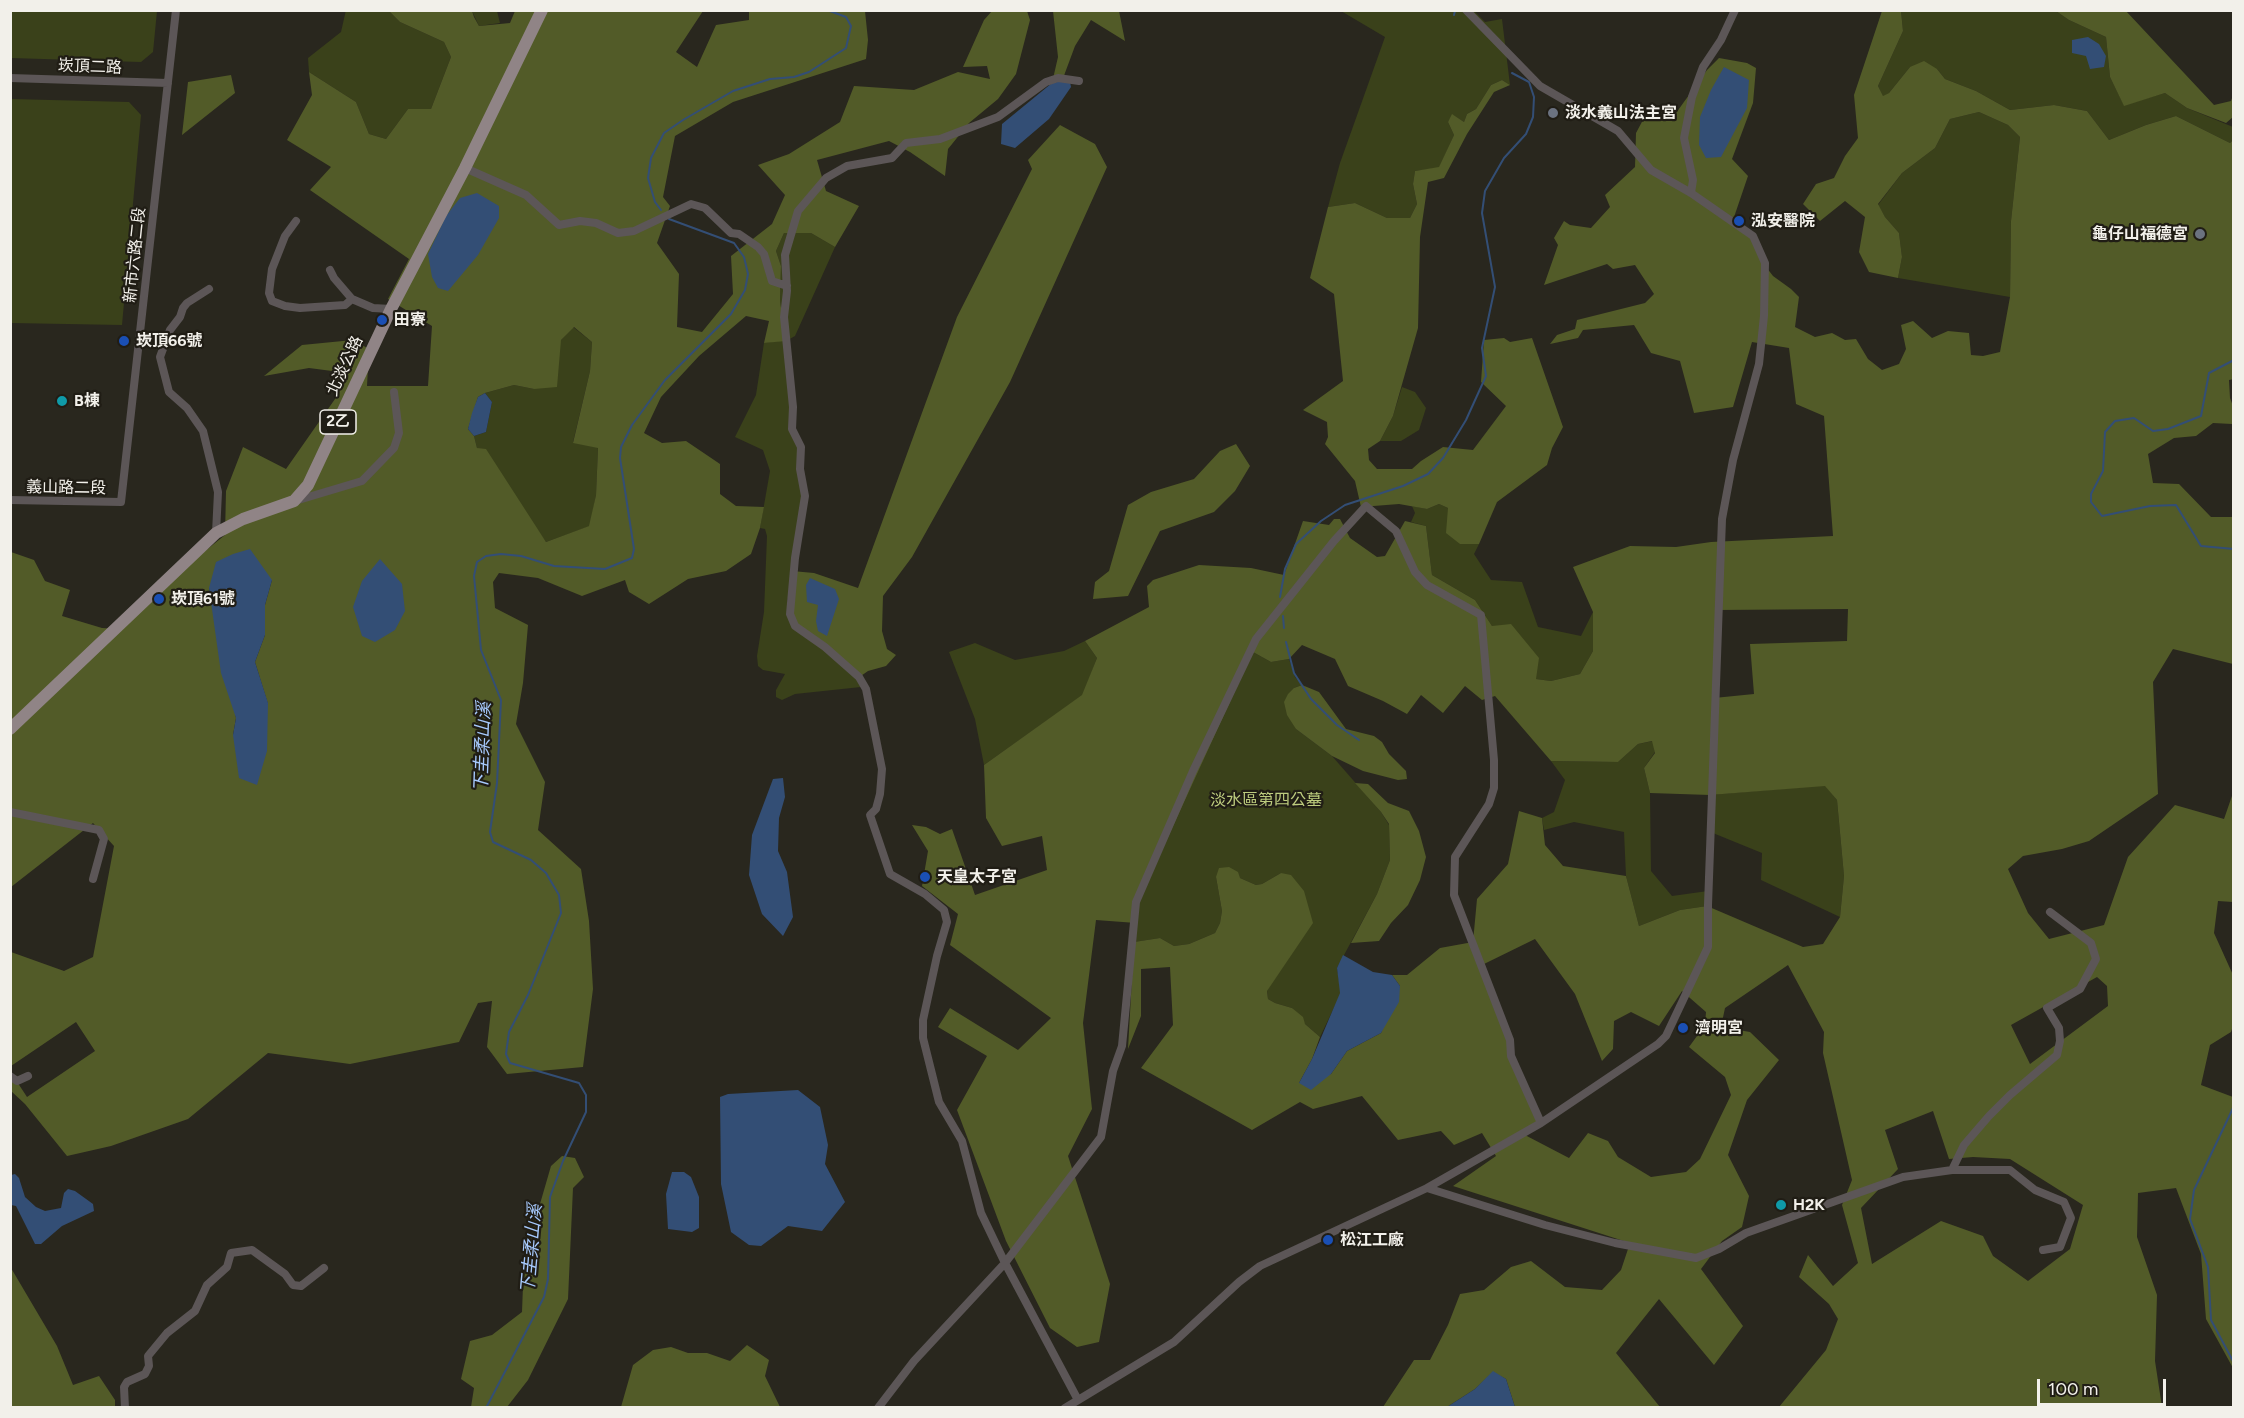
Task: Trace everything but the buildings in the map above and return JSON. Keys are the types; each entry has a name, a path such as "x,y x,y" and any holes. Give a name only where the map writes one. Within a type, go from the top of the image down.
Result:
{"main road":[{"name":"北淡公路","path":"294,501 308,485 391,309 465,168 542,10"},
{"path":"10,729 216,533 243,519 294,501"}],"street":[{"name":"新市六路二段","path":"121,502 176,10"},
{"path":"1065,1407 1174,1342 1239,1282 1260,1266 1427,1188 1541,1124 1658,1044 1666,1036 1708,948 1722,519 1733,460 1759,364 1764,316 1765,262 1753,236 1691,193 1651,170 1618,131 1540,86 1466,10"},
{"path":"1691,193 1693,180 1684,138 1692,97 1703,67 1721,40 1735,10"},
{"name":"崁頂二路","path":"10,78 168,83"},
{"path":"1075,1403 981,1212 962,1141 939,1102 923,1038 923,1020 947,922 944,910 925,894 890,874 870,815 876,809 880,794 882,769 866,688 859,677 825,647 795,626 790,614 795,558 805,496 800,469 801,447 792,429 793,407 785,325 786,255 798,211 826,178 848,166 892,158 906,143 940,139 998,117 1046,82 1058,78 1079,81"},
{"path":"465,168 526,195 560,225 580,221 596,223 618,233 634,231 691,204 705,208 731,233 739,234 758,247 764,254 772,281 787,286"},
{"path":"296,221 285,236 272,269 270,293 272,301 300,308 345,305 352,300"},
{"path":"330,270 352,300 373,308 391,309"},
{"path":"209,289 183,308 180,317 170,330 160,357 169,392 188,408 203,431 218,492 216,533"},
{"path":"294,501 362,481 394,448 399,433 394,392"},
{"name":"義山路二段","path":"10,500 121,502"},
{"path":"878,1407 914,1361 1005,1263 1101,1137 1113,1071 1122,1046 1136,902 1193,771 1256,639 1334,541 1366,506 1396,531 1415,572 1427,585 1481,615 1494,760 1494,788 1489,804 1455,857 1454,895 1510,1040 1511,1056 1541,1124"},
{"path":"10,812 99,830 104,839 93,879"},
{"path":"1952,1170 1964,1145 1989,1116 2057,1055 2060,1041 2059,1028 2048,1008 2080,989 2096,959 2091,943 2050,912"},
{"path":"10,1076 17,1081 28,1076"},
{"path":"1427,1188 1545,1225 1615,1243 1696,1258 1719,1249 1746,1233 1903,1177 1952,1170 2010,1170 2035,1190 2064,1202 2071,1218 2060,1247 2043,1250"},
{"path":"125,1407 124,1387 127,1382 145,1374 149,1366 148,1356 167,1333 195,1311 207,1285 227,1267 231,1253 252,1250 285,1274 293,1285 301,1286 324,1268"}],"green space":[{"path":"11,10 157,11 153,52 141,62 11,58"},
{"path":"346,10 389,11 400,22 444,42 451,57 431,109 408,109 386,139 369,134 356,102 309,72 308,58 341,32"},
{"path":"389,11 472,11 479,26 510,23 515,11 703,11 676,52 697,67 716,25 749,20 749,11 865,11 868,40 866,59 733,102 675,136 663,197 670,206 657,243 679,274 677,327 702,332 733,294 731,256 772,224 785,195 758,165 789,154 840,122 854,86 914,90 958,72 990,79 987,66 963,67 984,20 992,11 1027,11 1030,20 1016,74 998,99 969,123 948,149 945,176 910,152 889,141 817,160 826,191 859,206 835,247 811,233 784,233 776,251 781,266 780,301 786,341 764,343 769,321 746,316 699,356 661,397 644,433 662,443 686,441 720,464 720,494 736,506 764,507 751,554 726,571 688,579 649,604 629,592 625,580 582,596 538,578 499,573 493,582 495,608 528,625 523,683 516,724 545,782 538,830 581,869 589,921 593,989 583,1067 507,1074 487,1047 492,1001 478,1003 459,1042 350,1064 268,1053 188,1119 111,1146 67,1156 25,1104 11,1091 10,1071 27,1097 95,1051 76,1022 11,1066 11,952 64,971 93,957 114,846 93,823 11,887 11,552 34,560 45,581 70,590 62,616 102,628 122,629 189,564 225,535 226,491 243,447 286,469 335,399 332,371 309,368 264,376 302,345 353,340 369,349 367,386 428,386 432,326 388,299 409,259 310,190 331,167 287,140 312,95 309,72 356,102 369,134 386,139 408,109 431,109 451,57 444,42 400,22","holes":["574,327 592,342 590,371 573,443 598,448 596,495 589,526 546,542 486,449 477,448 474,436 468,429 478,397 485,393 514,385 534,389 557,387 561,340","272,580 265,605 265,635 255,662 268,704 233,735 236,718 209,588"]},
{"path":"472,11 497,11 500,23 479,26"},
{"path":"1053,11 1119,11 1125,41 1091,20 1075,46 1062,81 1052,83 1058,57"},
{"path":"1341,11 1474,11 1485,22 1502,19 1510,85 1502,80 1491,85 1476,109 1467,114 1464,122 1453,115 1448,122 1454,135 1439,168 1415,171 1413,184 1417,204 1410,218 1387,218 1355,203 1328,207 1340,163 1385,37"},
{"path":"1882,11 1901,11 1903,31 1878,86 1883,96 1889,93 1910,67 1924,61 1937,69 1945,79 1976,91 2010,110 2054,105 2087,111 2109,140 2176,116 2230,143 2233,140 2234,379 2229,380 2233,422 2232,424 2213,423 2196,436 2174,438 2148,454 2153,483 2179,484 2211,517 2233,517 2233,664 2173,649 2153,682 2158,794 2089,841 2062,849 2023,856 2008,869 2028,913 2049,939 2104,925 2128,857 2175,805 2224,819 2233,793 2233,902 2218,901 2214,933 2233,975 2233,1026 2231,1032 2210,1045 2201,1085 2233,1097 2233,1368 2206,1319 2201,1254 2176,1188 2138,1193 2137,1237 2157,1295 2155,1361 2162,1407 1779,1407 1826,1350 1838,1319 1829,1304 1799,1277 1808,1255 1833,1286 1858,1263 1842,1205 1852,1180 1823,1053 1824,1032 1788,965 1725,1008 1721,1027 1750,1032 1779,1060 1747,1100 1728,1155 1749,1196 1742,1227 1722,1241 1701,1269 1743,1326 1714,1365 1659,1299 1616,1353 1660,1407 1515,1407 1506,1379 1493,1372 1475,1389 1447,1407 1383,1407 1414,1360 1430,1360 1448,1325 1460,1294 1484,1290 1511,1267 1531,1261 1565,1287 1602,1290 1621,1270 1630,1243 1453,1186 1496,1156 1482,1133 1454,1145 1441,1131 1398,1140 1362,1096 1313,1109 1300,1102 1252,1130 1141,1068 1173,1025 1170,967 1141,969 1141,1016 1128,1049 1134,942 1160,938 1174,946 1189,944 1215,933 1222,911 1216,877 1219,868 1229,867 1238,872 1240,878 1256,885 1281,873 1291,875 1304,891 1313,923 1267,991 1268,999 1292,1008 1320,1037 1312,1059 1299,1083 1331,1074 1347,1051 1381,1033 1400,986 1392,975 1407,975 1440,948 1473,942 1477,899 1508,864 1519,811 1542,818 1545,845 1563,866 1626,876 1639,926 1680,910 1707,906 1803,947 1823,944 1840,917 1844,876 1837,800 1825,786 1710,795 1650,793 1644,768 1655,753 1652,741 1638,744 1618,762 1551,761 1495,696 1482,700 1465,686 1443,713 1421,695 1407,714 1348,686 1335,659 1302,645 1289,659 1271,662 1253,652 1138,903 1136,923 1096,920 1083,1023 1092,1109 1068,1156 1110,1284 1099,1342 1077,1347 1050,1328 1006,1241 957,1110 987,1056 938,1027 950,1008 1018,1050 1051,1018 950,945 958,914 922,886 928,851 912,825 926,827 940,834 952,829 975,895 1047,870 1042,836 1002,846 986,818 984,765 1082,695 1097,658 1085,641 1149,607 1147,586 1153,580 1199,565 1251,568 1284,575 1303,521 1329,525 1334,519 1340,519 1350,538 1377,557 1385,556 1405,521 1426,526 1432,575 1475,600 1492,626 1511,624 1539,658 1536,679 1551,681 1580,674 1593,651 1593,612 1573,567 1630,546 1676,547 1711,542 1833,536 1824,416 1796,404 1789,348 1752,342 1733,407 1694,413 1680,361 1651,353 1634,325 1583,330 1578,338 1550,344 1557,335 1575,329 1577,320 1645,303 1654,294 1635,265 1613,269 1607,264 1544,285 1558,245 1554,238 1564,221 1570,225 1591,228 1610,207 1605,195 1635,167 1636,133 1644,118 1676,113 1707,70 1719,58 1747,63 1756,68 1753,103 1732,159 1748,176 1732,223 1751,233 1763,263 1773,276 1799,297 1795,327 1815,337 1832,333 1845,340 1856,339 1868,359 1882,370 1899,364 1906,349 1901,325 1913,321 1932,338 1948,331 1969,333 1971,355 1983,356 2000,352 2010,297 2011,221 2020,137 2008,125 1979,112 1950,119 1935,148 1902,173 1878,204 1885,217 1899,233 1902,257 1898,278 1869,272 1859,252 1865,217 1845,201 1820,221 1803,204 1816,184 1834,178 1845,156 1858,138 1854,95","holes":["1848,609 1847,641 1750,644 1754,694 1714,698 1717,610","1535,939 1575,994 1602,1061 1613,1049 1614,1021 1631,1012 1659,1026 1682,991 1706,1012 1705,1025 1689,1047 1725,1077 1731,1095 1700,1159 1686,1172 1651,1177 1618,1157 1608,1141 1588,1133 1569,1158 1523,1134 1538,1121 1508,1041 1484,964","2097,977 2107,986 2108,1006 2030,1064 2011,1025","1933,1111 1949,1159 1973,1157 2010,1159 2083,1205 2070,1249 2028,1281 1993,1256 1983,1236 1941,1221 1872,1264 1861,1208 1898,1169 1885,1130"]},
{"path":"1901,11 2056,11 2069,20 2106,37 2110,77 2124,105 2165,93 2187,108 2233,127 2233,140 2230,143 2176,116 2109,140 2087,111 2054,105 2010,110 1976,91 1945,79 1937,69 1910,67 1883,97 1878,86 1903,31"},
{"path":"2056,11 2126,11 2214,105 2231,101 2233,95 2233,117 2226,123 2187,108 2165,93 2124,106 2110,77 2106,37 2069,20"},
{"path":"231,75 235,93 182,135 188,82"},
{"path":"1502,80 1510,85 1494,92 1467,134 1444,178 1428,182 1420,237 1418,328 1393,416 1380,441 1368,449 1369,460 1377,469 1412,469 1443,447 1473,450 1506,406 1481,382 1484,340 1504,338 1510,342 1532,338 1563,427 1552,448 1547,465 1497,502 1479,544 1460,544 1446,533 1448,508 1439,504 1427,509 1399,504 1361,507 1355,481 1325,444 1328,437 1327,422 1303,410 1343,381 1334,294 1310,278 1328,207 1355,203 1387,218 1410,218 1417,204 1413,184 1415,171 1439,167 1454,135 1448,122 1452,114 1464,122 1467,114 1476,109 1491,85"},
{"path":"11,99 129,102 141,115 122,325 11,323"},
{"path":"1979,112 2008,125 2020,137 2011,221 2010,297 1898,278 1902,257 1899,233 1878,205 1902,173 1935,148 1950,119"},
{"path":"1060,125 1095,144 1107,167 1010,382 912,557 883,596 882,631 887,649 896,655 886,666 868,671 858,678 792,625 792,571 814,573 858,588 957,317 1032,169 1028,160"},
{"path":"784,233 811,233 835,247 795,336 786,341 793,431 800,448 803,499 787,604 858,678 861,687 795,694 782,700 776,697 776,690 785,674 763,670 758,666 757,656 764,612 767,536 765,529 760,528 770,471 763,450 735,437 756,395 764,343 786,340 780,301 781,266 776,251"},
{"path":"573,327 592,342 590,371 573,442 598,447 596,495 590,526 546,542 477,448 474,436 486,432 492,402 485,393 514,385 534,389 561,340"},
{"path":"1402,387 1415,392 1426,408 1419,430 1401,441 1380,441 1393,416"},
{"path":"1236,444 1250,466 1235,491 1214,512 1160,531 1128,596 1093,599 1095,582 1109,571 1128,505 1151,492 1194,479 1220,451"},
{"path":"1439,504 1448,508 1460,544 1479,544 1474,554 1491,580 1522,582 1538,627 1581,636 1593,612 1593,651 1580,674 1551,681 1536,679 1492,626 1475,600 1432,575 1426,526 1411,522 1415,513 1412,506 1427,509"},
{"path":"1085,641 1097,658 1083,695 984,765 975,719 949,652 975,643 1015,660 1064,651"},
{"name":"淡水區第四公墓","path":"1253,652 1271,662 1289,659 1295,677 1302,685 1294,688 1296,729 1332,756 1381,812 1389,825 1390,860 1377,894 1337,968 1341,993 1320,1037 1292,1008 1268,999 1267,990 1312,923 1281,873 1256,885 1240,878 1216,877 1222,911 1215,933 1189,944 1174,946 1160,938 1134,942 1138,903"},
{"path":"1302,685 1319,692 1346,729 1374,736 1382,742 1389,754 1406,771 1407,779 1398,780 1363,771 1332,756 1296,729 1287,715 1284,702 1294,688"},
{"path":"1653,741 1655,752 1644,768 1650,793 1651,871 1672,896 1708,891 1707,906 1680,910 1639,926 1626,876 1624,832 1574,822 1544,830 1542,818 1554,812 1565,780 1551,761 1618,762 1638,744"},
{"path":"1355,783 1368,784 1388,803 1409,811 1419,831 1426,857 1420,880 1408,905 1391,923 1379,941 1351,943 1377,894 1390,860 1389,824"},
{"path":"1825,785 1837,800 1844,876 1840,917 1761,880 1762,853 1708,831 1710,795"},
{"path":"562,1156 575,1158 584,1177 573,1188 568,1299 528,1380 507,1407 471,1407 474,1388 461,1379 470,1341 492,1335 522,1312 524,1259 551,1166"},
{"path":"11,1268 57,1346 73,1385 99,1376 115,1400 115,1407 11,1407"},
{"path":"747,1345 769,1360 765,1376 780,1407 621,1407 633,1365 653,1350 671,1347 688,1353 707,1353 730,1361"}],"water":[{"path":"2088,37 2099,44 2106,56 2104,67 2090,69 2086,56 2072,53 2072,40"},
{"path":"1724,67 1749,80 1747,108 1721,157 1706,158 1699,145 1700,117"},
{"path":"1070,82 1071,87 1049,119 1015,148 1001,144 1002,124 1052,83"},
{"path":"477,193 499,206 499,218 478,255 448,291 438,288 432,277 428,254 446,216 460,198"},
{"path":"485,393 492,402 486,432 474,436 468,429 472,413 478,397"},
{"path":"250,549 272,580 265,605 265,635 255,662 268,703 267,751 257,785 239,778 233,735 236,718 221,673 209,588 216,562"},
{"path":"380,559 402,584 405,611 395,630 375,642 362,636 353,607 362,581"},
{"path":"810,578 835,589 839,599 827,636 818,631 816,621 818,605 807,602 806,585"},
{"path":"783,778 785,797 779,818 778,851 787,872 793,917 783,936 762,914 749,875 752,835 773,779"},
{"path":"1343,955 1373,972 1392,975 1400,986 1399,1002 1381,1033 1347,1051 1331,1074 1311,1090 1299,1083 1312,1059 1340,993 1337,968"},
{"path":"798,1090 820,1107 828,1145 825,1164 845,1202 822,1231 788,1226 761,1246 749,1245 731,1232 721,1184 720,1097 728,1094"},
{"path":"672,1172 684,1172 691,1177 699,1197 699,1228 692,1232 668,1229 666,1194"},
{"path":"15,1174 19,1178 25,1197 36,1207 45,1211 61,1208 64,1193 68,1189 75,1191 93,1204 94,1211 62,1226 41,1244 35,1244 16,1206 11,1205 11,1175"},
{"path":"1493,1371 1506,1379 1515,1407 1447,1407 1475,1389"}],"waterway":[{"name":"下圭柔山溪","path":"661,210 655,202 648,178 651,158 664,133 733,91 770,79 794,77 809,72 846,48 851,26 846,17 827,10"},
{"path":"1454,15 1455,11"},
{"path":"1280,597 1285,569 1296,544 1321,521 1345,505 1403,486 1428,474 1443,458 1466,420 1486,376 1482,348 1495,287 1482,213 1485,191 1504,158 1526,134 1533,117 1534,97 1529,82 1512,73"},
{"name":"下圭柔山溪","path":"486,1408 544,1297 548,1279 550,1197 563,1161 586,1112 586,1095 579,1083 510,1063 506,1054 509,1032 528,995 561,913 559,895 546,873 531,860 493,842 490,832 497,783 501,700 481,650 474,576 477,562 486,556 501,554 521,556 554,566 605,569 632,558 634,549 620,458 621,447 632,425 665,380 731,314 745,290 748,274 744,257 734,243 669,219"},
{"path":"2234,360 2209,373 2201,416 2168,429 2153,431 2134,418 2115,421 2105,432 2103,471 2091,494 2091,502 2102,516 2150,506 2176,505 2201,546 2234,549"},
{"path":"1283,616 1284,628"},
{"path":"1286,642 1294,673 1311,699 1337,725 1359,740"},
{"path":"2234,1106 2194,1190 2190,1219 2208,1267 2211,1320 2234,1363"}],"place":[{"name":"淡水義山法主宮","path":"1553,113"},
{"name":"泓安醫院","path":"1739,221"},
{"name":"龜仔山福德宮","path":"2200,234"},
{"name":"田寮","path":"382,320"},
{"name":"崁頂66號","path":"124,341"},
{"name":"B棟","path":"62,401"},
{"name":"崁頂61號","path":"159,599"},
{"name":"天皇太子宮","path":"925,877"},
{"name":"濟明宮","path":"1683,1028"},
{"name":"H2K","path":"1781,1205"},
{"name":"松江工廠","path":"1328,1240"}]}
